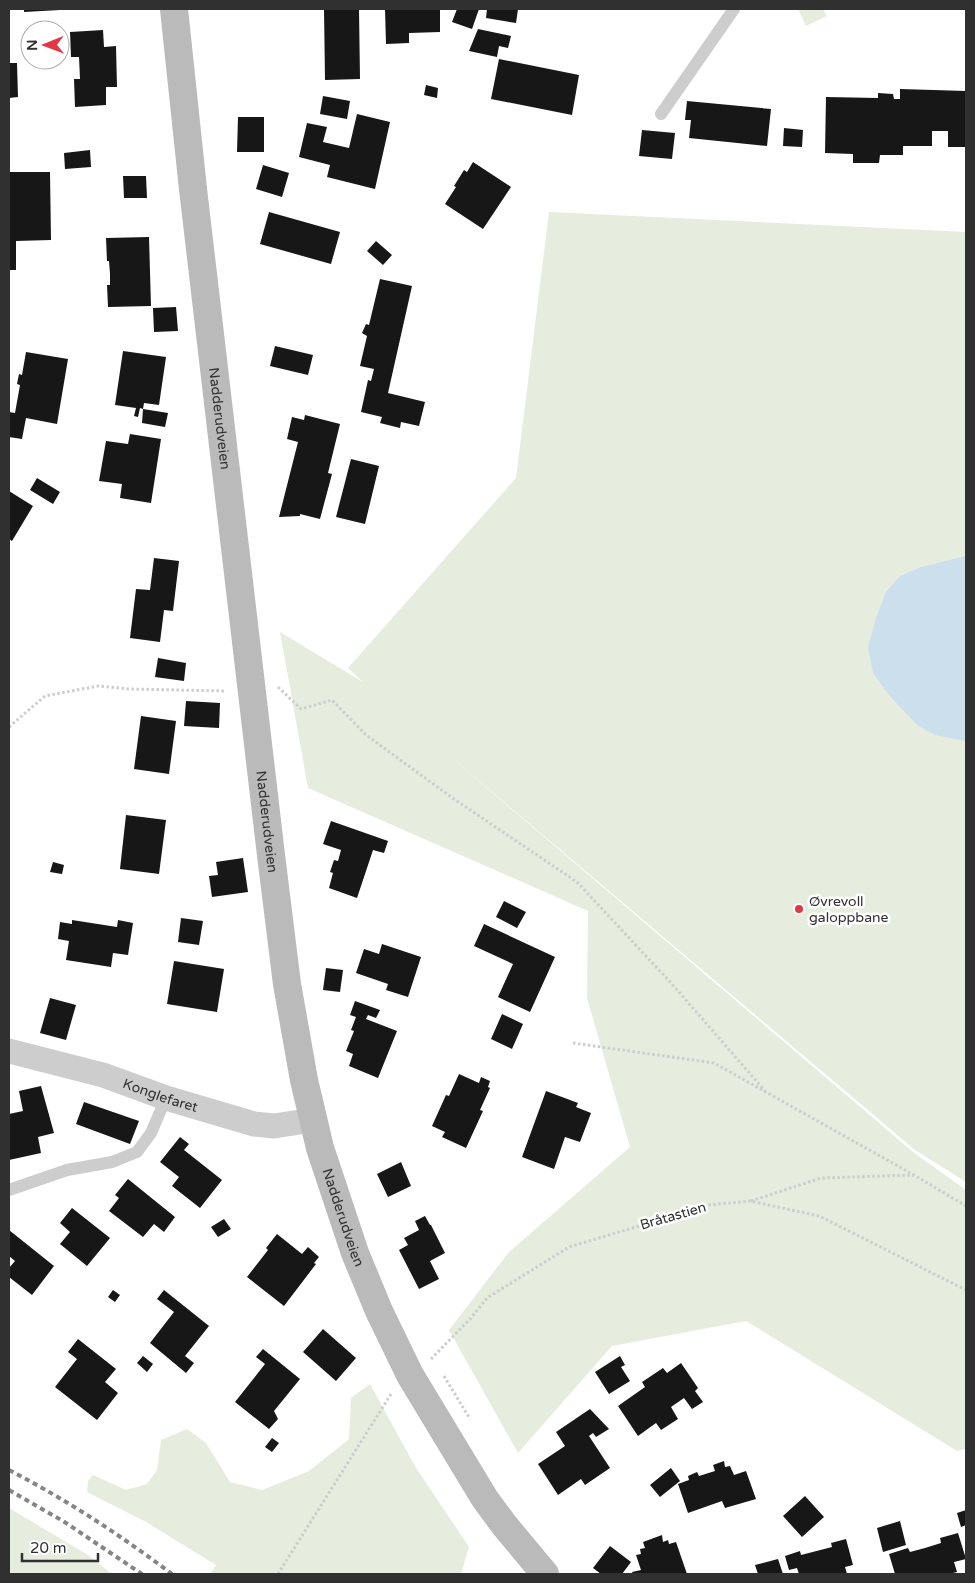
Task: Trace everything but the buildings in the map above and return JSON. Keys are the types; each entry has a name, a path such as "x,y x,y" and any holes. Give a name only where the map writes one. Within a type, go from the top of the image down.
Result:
{"main road":[{"name":"Nadderudveien","path":"174,9 193,189 279,919 297,1045 313,1120 320,1148 355,1253 379,1312 410,1375 485,1499 534,1571"}],"street":[{"name":"Konglefaret","path":"9,1051 103,1075 166,1098 254,1124 274,1126 313,1120"}],"lane":[{"path":"661,114 734,9"},
{"path":"9,1190 68,1170 112,1162 137,1152 151,1133 166,1098"}],"path":[{"path":"272,681 301,709 332,700 366,735 454,799 577,882 672,984 764,1091"},
{"path":"9,727 45,696 98,686 129,689 231,691"},
{"path":"573,1043 714,1063 966,1206"},
{"path":"750,1201 822,1178 914,1175"},
{"name":"Bråtastien","path":"278,1574 396,1386 433,1357 471,1318 487,1298 569,1247 709,1205 750,1201 819,1216 966,1290"},
{"path":"428,1351 436,1363"},
{"path":"440,1368 473,1425"}],"green space":[{"path":"798,9 823,9 827,16 806,26"},
{"name":"Øvrevoll galoppbane","path":"549,212 966,232 966,1182 915,1150 433,742 913,1152 966,1190 966,1449 957,1451 746,1321 612,1346 518,1453 449,1330 509,1252 630,1147 587,998 588,911 308,788 280,632 363,682 348,668 516,478"},
{"path":"370,1384 416,1468 469,1547 461,1574 210,1574 216,1565 146,1522 87,1492 88,1481 93,1475 126,1490 147,1484 157,1470 161,1440 187,1429 206,1443 230,1482 262,1490 309,1471 349,1439 351,1398"},
{"path":"9,1508 88,1555 112,1574 9,1574"}],"water":[{"path":"966,556 966,741 935,735 917,725 889,695 873,673 868,647 886,592 900,576 921,567"}],"railway":[{"path":"9,1470 52,1493 93,1519 172,1574"},
{"path":"9,1490 63,1521 142,1574"}],"place":[{"name":"Øvrevoll galoppbane","path":"799,909"}]}
